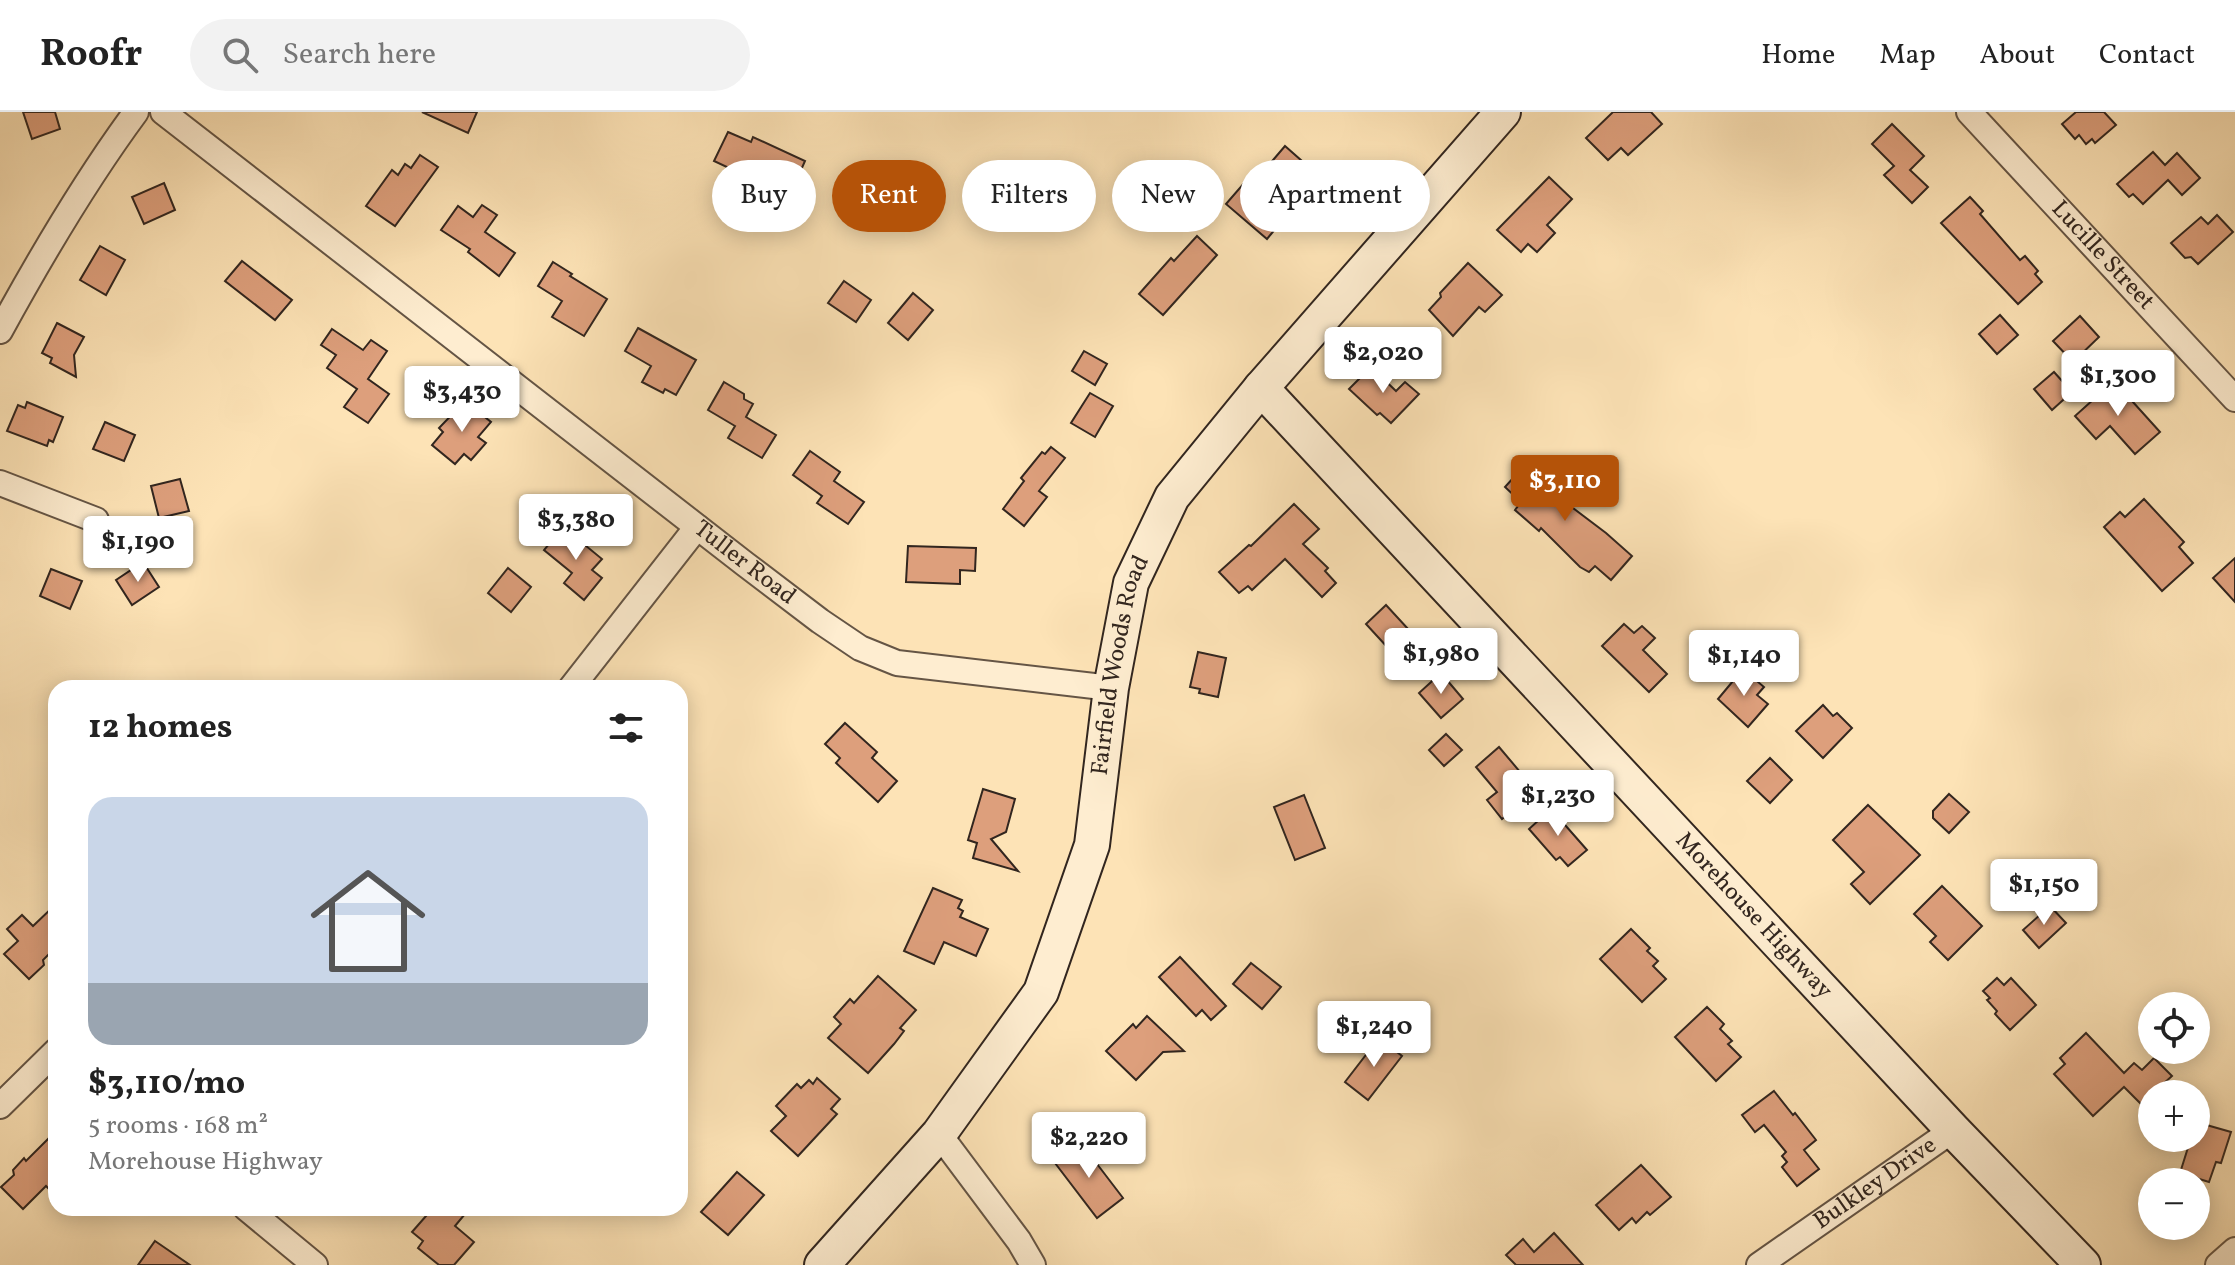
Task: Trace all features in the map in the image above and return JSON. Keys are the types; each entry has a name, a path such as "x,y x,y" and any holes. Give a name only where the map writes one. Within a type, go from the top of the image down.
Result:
{"main road":[{"name":"Fairfield Woods Road","path":"822,1265 939,1134 1041,992 1092,845 1111,688 1131,583 1172,497 1261,388 1503,112"},
{"name":"Morehouse Highway","path":"1261,388 1953,1130 2083,1265"}],"street":[{"path":"0,331 26,282 111,145 136,112"},
{"name":"Tuller Road","path":"163,112 697,527 860,648 897,663 1111,688"},
{"name":"Lucille Street","path":"1969,112 2235,399"},
{"path":"0,483 96,520"},
{"path":"577,680 697,527"},
{"path":"0,1106 48,1059"},
{"name":"Bulkley Drive","path":"1759,1265 1953,1130"},
{"path":"939,1134 1019,1241 1033,1265"},
{"path":"256,1216 315,1265"},
{"path":"2218,1265 2235,1250"}],"building":[{"path":"23,112 55,112 60,129 32,139"},
{"path":"422,112 477,112 468,133"},
{"path":"1613,112 1651,112 1662,124 1628,155 1621,148 1608,160 1586,138"},
{"path":"2076,112 2104,112 2116,125 2095,143 2092,139 2086,144 2079,135 2075,139 2062,124"},
{"path":"1892,124 1924,156 1910,170 1928,187 1912,203 1884,175 1894,166 1872,144"},
{"path":"728,132 751,142 753,137 803,160 714,160"},
{"path":"1285,146 1301,160 1273,160"},
{"path":"2153,152 2165,165 2177,153 2200,178 2182,195 2168,180 2143,204 2133,194 2129,197 2117,184"},
{"path":"420,155 438,167 395,226 366,206 392,170 398,175 405,164 411,168"},
{"path":"1549,177 1572,199 1547,225 1555,233 1537,252 1528,244 1521,252 1497,230"},
{"path":"164,183 175,210 144,224 132,197"},
{"path":"1240,188 1240,216 1226,204"},
{"path":"1970,197 1983,211 1980,214 2020,260 2025,256 2038,271 2035,274 2042,282 2018,304 1941,223"},
{"path":"482,205 497,215 485,232 515,253 499,276 468,252 470,249 441,230 458,206 473,217"},
{"path":"2217,215 2233,232 2198,264 2191,257 2185,258 2171,243 2201,217 2208,224"},
{"path":"1259,232 1273,232 1267,239"},
{"path":"1197,236 1217,255 1163,315 1139,294 1171,258 1174,261"},
{"path":"100,246 125,260 106,295 80,280"},
{"path":"242,261 292,300 275,320 225,281"},
{"path":"553,262 607,299 584,336 552,317 562,301 538,286"},
{"path":"1468,263 1502,295 1485,312 1479,307 1453,336 1429,310"},
{"path":"844,281 871,300 856,322 828,303"},
{"path":"913,293 933,310 908,340 888,323"},
{"path":"2000,315 2018,335 1997,354 1979,334"},
{"path":"2080,316 2099,337 2073,362 2053,341"},
{"path":"57,323 84,337 74,355 76,377 50,363 52,358 42,353"},
{"path":"638,328 696,360 676,395 665,389 663,393 642,382 651,366 625,351"},
{"path":"332,329 363,350 371,340 387,351 368,379 389,394 368,423 344,407 357,389 327,368 336,355 321,345"},
{"path":"1084,351 1107,364 1095,385 1072,371"},
{"path":"1371,367 1396,391 1405,382 1419,394 1391,423 1380,413 1377,415 1349,389"},
{"path":"2054,372 2072,392 2052,410 2034,389"},
{"path":"2114,381 2160,432 2135,454 2110,426 2096,439 2075,416"},
{"path":"724,382 744,394 744,399 753,404 746,417 776,435 762,458 728,438 735,426 708,410"},
{"path":"1090,393 1113,406 1095,437 1071,423"},
{"path":"465,401 491,422 478,437 486,443 471,460 464,454 455,464 432,445 443,432 439,428"},
{"path":"27,402 63,417 53,442 49,440 47,446 7,431 18,405 25,408"},
{"path":"105,422 135,435 124,461 93,449"},
{"path":"1051,447 1065,458 1039,491 1047,497 1024,526 1003,509 1024,481 1021,478 1042,452 1045,454"},
{"path":"810,451 840,472 834,481 864,502 848,524 817,503 822,496 793,475"},
{"path":"1557,461 1559,495 1632,556 1611,580 1595,566 1589,572 1580,567 1541,528 1539,531 1515,510 1521,502 1505,487 1526,464 1542,478"},
{"path":"180,479 189,511 159,518 151,486"},
{"path":"2144,499 2184,542 2179,547 2193,563 2162,591 2104,527 2120,512 2125,517"},
{"path":"1294,504 1319,529 1303,544 1328,568 1325,571 1336,583 1322,597 1285,559 1252,590 1248,586 1239,593 1219,572"},
{"path":"563,527 602,559 592,570 602,578 584,600 564,583 572,573 544,550"},
{"path":"908,546 976,548 975,571 960,570 960,584 906,582"},
{"path":"2235,558 2235,602 2213,578"},
{"path":"143,562 159,587 132,605 116,580"},
{"path":"508,568 531,587 511,612 488,593"},
{"path":"51,569 82,581 70,609 40,596"},
{"path":"1386,605 1409,630 1389,649 1366,624"},
{"path":"1624,624 1634,633 1642,626 1655,638 1643,650 1667,674 1649,692 1602,646"},
{"path":"1198,652 1226,658 1218,697 1199,693 1200,689 1190,687"},
{"path":"1743,669 1764,687 1757,695 1768,704 1748,727 1718,699"},
{"path":"1441,673 1463,699 1441,718 1419,693"},
{"path":"1823,705 1833,716 1837,713 1852,728 1823,758 1796,731"},
{"path":"845,723 877,752 872,758 897,781 878,802 836,763 840,758 825,744"},
{"path":"1446,734 1462,750 1444,766 1429,750"},
{"path":"1499,747 1521,773 1506,785 1521,803 1502,819 1487,800 1497,792 1476,767"},
{"path":"1770,758 1792,780 1770,803 1747,781"},
{"path":"983,789 1015,799 1006,832 991,839 1018,871 973,858 977,843 968,840"},
{"path":"1949,794 1969,812 1949,833 1933,818 1933,811"},
{"path":"1304,795 1325,848 1295,860 1274,807"},
{"path":"1868,805 1920,855 1870,904 1851,884 1864,872 1833,840"},
{"path":"1551,809 1587,850 1568,866 1560,857 1556,860 1529,829"},
{"path":"1942,886 1982,926 1948,960 1930,942 1936,936 1914,914"},
{"path":"933,888 962,900 958,908 963,911 960,917 988,929 976,956 944,942 934,964 904,951"},
{"path":"2050,906 2066,923 2039,948 2023,930"},
{"path":"48,912 48,955 43,960 44,965 29,979 4,954 18,941 7,929 22,915 33,926"},
{"path":"1631,929 1650,948 1647,951 1658,961 1653,966 1666,979 1642,1002 1600,959"},
{"path":"1180,957 1226,1006 1211,1020 1202,1010 1196,1016 1159,977"},
{"path":"1251,963 1281,987 1262,1009 1233,984"},
{"path":"878,976 916,1010 900,1028 904,1031 868,1073 828,1038 841,1024 834,1017 850,999 854,1003"},
{"path":"1997,978 2004,985 2011,978 2036,1005 2010,1030 1995,1014 1997,1011 1983,991"},
{"path":"1707,1007 1724,1024 1720,1029 1732,1041 1728,1044 1741,1057 1716,1081 1675,1037"},
{"path":"1147,1016 1184,1051 1163,1052 1136,1080 1106,1051 1133,1024 1136,1028"},
{"path":"2086,1033 2124,1073 2134,1063 2142,1070 2148,1064 2160,1064 2172,1076 2168,1080 2138,1080 2138,1101 2124,1087 2093,1116 2054,1074 2065,1064 2060,1058"},
{"path":"1379,1038 1402,1056 1368,1100 1345,1082"},
{"path":"817,1078 840,1099 831,1109 837,1114 798,1156 771,1131 786,1116 776,1106 797,1084 801,1088 809,1080 813,1084"},
{"path":"1774,1091 1816,1140 1804,1150 1819,1169 1797,1186 1782,1167 1787,1162 1782,1156 1786,1152 1764,1125 1755,1132 1742,1115"},
{"path":"2210,1126 2231,1132 2221,1163 2216,1162 2210,1179 2210,1168 2182,1168 2187,1152 2210,1152"},
{"path":"48,1139 48,1188 46,1186 23,1209 1,1187 14,1175 13,1170 24,1158 26,1161"},
{"path":"1081,1143 1123,1198 1097,1218 1055,1163"},
{"path":"1641,1165 1671,1197 1650,1215 1647,1212 1636,1223 1632,1218 1619,1230 1596,1205"},
{"path":"737,1172 764,1195 728,1235 701,1212"},
{"path":"426,1216 463,1216 455,1226 474,1242 454,1265 439,1265 418,1248 423,1241 412,1232"},
{"path":"1554,1233 1583,1265 1516,1265 1506,1255 1523,1239 1534,1252"},
{"path":"155,1241 190,1265 138,1265"}]}
